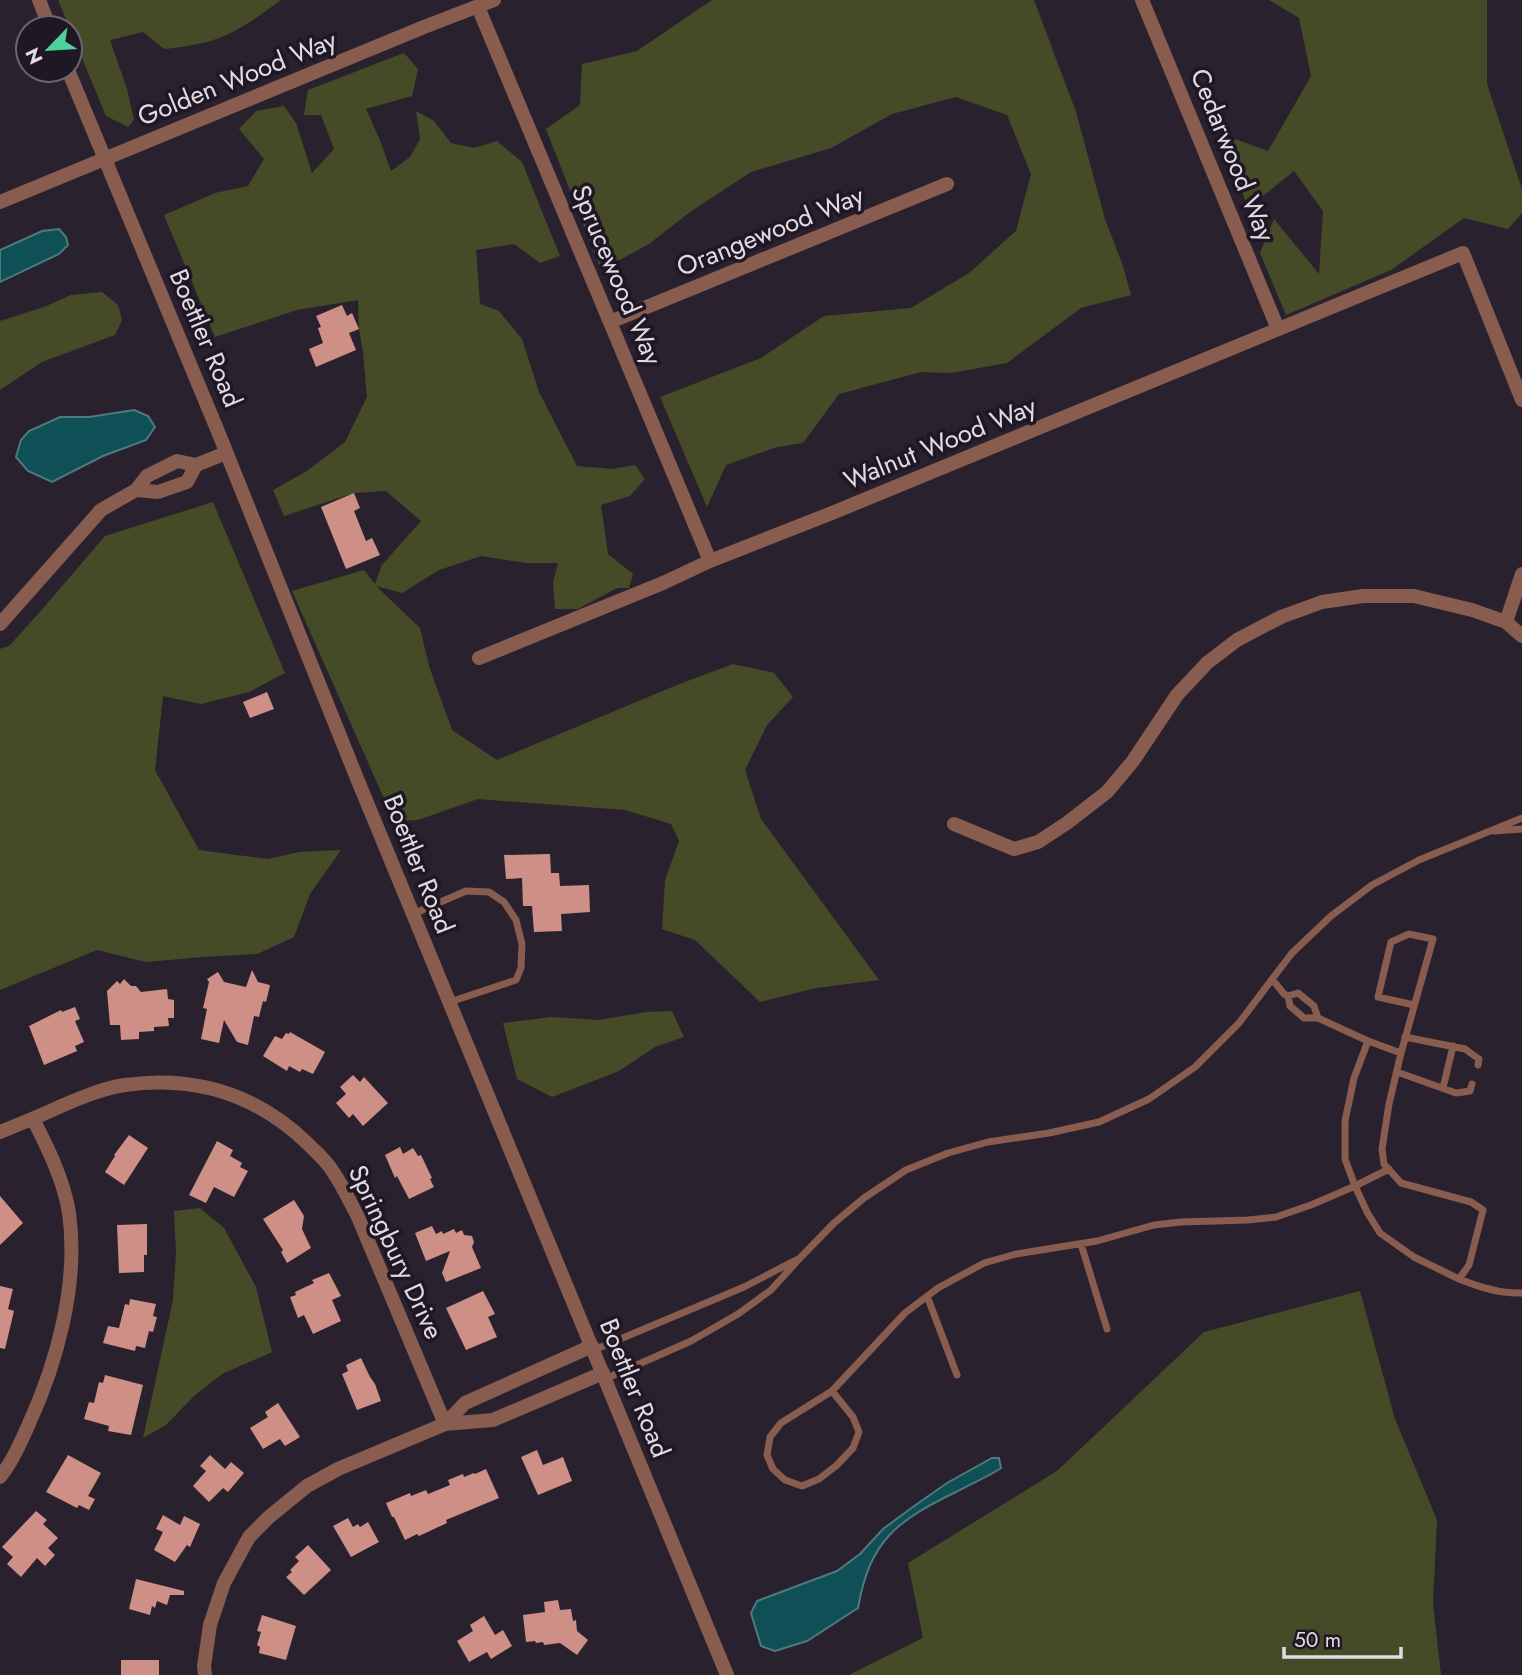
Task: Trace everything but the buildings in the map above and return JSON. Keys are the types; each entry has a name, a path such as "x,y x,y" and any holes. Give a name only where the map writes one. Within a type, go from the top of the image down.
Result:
{"street":[{"name":"Golden Wood Way","path":"0,202 494,0"},
{"name":"Cedarwood Way","path":"1142,0 1278,329"},
{"name":"Sprucewood Way","path":"478,7 710,561"},
{"name":"Boettler Road","path":"74,84 727,1675"},
{"name":"Orangewood Way","path":"610,322 947,184"},
{"name":"Walnut Wood Way","path":"479,659 710,561 1463,253 1522,400"},
{"path":"0,624 101,510 136,490 147,476 177,461 195,465 226,453"},
{"path":"136,490 158,492 187,482 195,465"},
{"path":"1506,622 1522,574"},
{"path":"954,824 1014,849 1038,842 1107,792 1133,761 1177,695 1207,663 1237,640 1280,617 1322,602 1363,596 1414,596 1472,610 1506,622 1522,636"},
{"name":"Springbury Drive","path":"0,1132 88,1095 124,1085 162,1083 204,1086 230,1093 264,1110 295,1132 328,1164 358,1217 445,1424"},
{"path":"0,1477 16,1452 37,1405 54,1357 67,1301 72,1242 69,1211 56,1171 33,1119"},
{"path":"445,1424 466,1403 593,1348"},
{"path":"205,1675 210,1625 224,1584 249,1537 268,1517 307,1486 338,1469 445,1424 493,1420 604,1376"}],"lane":[{"path":"604,1376 691,1341 716,1328 771,1290 834,1223 864,1198 906,1170 948,1153 988,1142 1099,1122 1149,1099 1195,1067 1239,1023 1292,953 1331,916 1372,886 1419,860 1522,818"},
{"path":"1486,831 1522,829"},
{"path":"413,914 466,891 489,892 504,902 516,920 522,944 522,968 516,979 449,1003"},
{"path":"1414,1006 1378,997 1391,942 1409,934 1433,939 1388,1104 1381,1149 1384,1164 1401,1183 1471,1202 1483,1210 1469,1265 1459,1279"},
{"path":"1272,979 1288,996 1290,1006 1304,1018 1318,1018 1401,1053"},
{"path":"1288,996 1297,993 1314,1006 1318,1018"},
{"path":"1405,1037 1465,1049 1479,1059 1478,1065"},
{"path":"1368,1041 1354,1078 1345,1121 1345,1159 1367,1212 1380,1233 1414,1257 1482,1288 1522,1293"},
{"path":"1443,1088 1453,1046"},
{"path":"1396,1072 1456,1093 1471,1091 1472,1084"},
{"path":"832,1391 853,1417 859,1432 853,1448 819,1479 802,1486 785,1480 773,1469 767,1455 770,1437 780,1423 832,1391 905,1312 938,1288 984,1263 1016,1254 1081,1244 1154,1225 1276,1216 1311,1206 1389,1169"},
{"path":"1081,1244 1107,1329"},
{"path":"593,1348 744,1287 800,1258"},
{"path":"927,1296 957,1375"}],"green space":[{"path":"58,0 281,0 254,20 224,36 202,43 164,49 143,32 110,40 127,89 134,120 128,127 106,116 84,63 84,14 64,14"},
{"path":"712,0 1034,0 1076,112 1105,219 1131,295 1081,308 1007,363 951,373 921,372 839,394 803,443 777,447 726,465 707,507 660,397 761,358 824,316 911,308 969,273 1016,231 1031,174 1007,115 956,97 892,114 831,148 751,172 690,212 649,244 601,270 546,129 580,105 582,64 637,51"},
{"path":"1269,0 1487,0 1487,84 1522,189 1522,213 1508,229 1464,218 1391,270 1286,315 1260,253 1274,219 1319,274 1323,211 1294,171 1248,208 1221,134 1268,151 1311,76 1299,18"},
{"path":"404,53 418,69 412,96 366,109 391,171 410,157 420,139 416,111 434,121 451,143 474,148 497,141 522,162 560,256 540,263 514,244 476,250 480,304 499,311 522,339 539,392 577,466 612,469 635,465 645,479 630,496 601,505 608,554 633,574 629,588 617,588 578,609 555,609 553,582 558,563 526,563 481,556 439,570 402,593 376,586 420,628 429,666 452,730 497,760 733,664 774,673 793,697 767,725 745,770 761,819 879,980 816,988 760,1002 695,940 662,929 665,880 679,841 671,824 625,810 478,799 418,820 394,821 292,591 364,570 375,584 382,565 421,521 386,491 354,493 284,516 273,490 307,471 345,442 367,397 358,300 297,310 215,337 164,215 215,193 248,186 264,159 239,129 256,111 284,106 296,123 312,173 334,149 321,115 304,115 308,90"},
{"path":"102,292 118,305 122,320 115,335 42,362 0,390 0,321 71,295"},
{"path":"213,502 285,673 249,692 201,704 163,696 155,770 199,850 268,859 299,852 341,850 310,894 294,937 257,954 146,962 97,950 0,990 0,649 9,646 105,536"},
{"path":"672,1011 684,1037 655,1047 619,1071 552,1097 517,1079 503,1023 551,1017 599,1020 646,1012"},
{"path":"200,1208 224,1228 256,1287 272,1352 222,1374 194,1396 166,1425 143,1438 173,1300 176,1253 174,1211"},
{"path":"1360,1291 1395,1419 1437,1520 1433,1603 1441,1675 849,1675 923,1638 908,1563 1057,1471 1204,1332"}],"water":[{"path":"59,229 66,237 68,245 59,254 0,282 0,250 42,231"},
{"path":"134,410 148,416 155,427 146,440 103,456 52,482 28,471 16,457 21,440 29,431 60,417 89,417"},
{"path":"992,1458 999,1458 1001,1468 919,1512 890,1534 870,1565 858,1608 807,1641 775,1651 761,1646 751,1613 757,1601 837,1571 860,1554 883,1529 910,1509 947,1483"}]}
